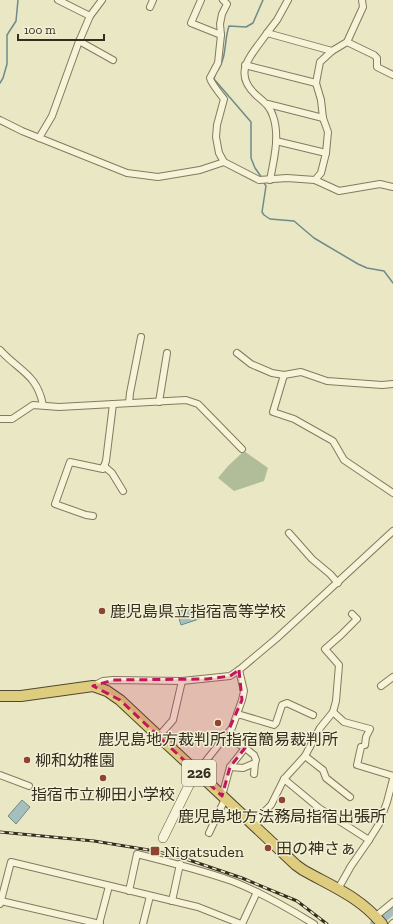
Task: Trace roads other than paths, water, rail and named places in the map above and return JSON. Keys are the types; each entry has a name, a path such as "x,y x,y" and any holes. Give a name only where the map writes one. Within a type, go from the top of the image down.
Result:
{"highway":[{"path":"0,696 20,696 93,686"},
{"name":"226","path":"93,686 120,700 296,865 355,898 379,919"}],"main road":[{"path":"163,838 196,770"}],"street":[{"path":"58,0 90,16"},
{"path":"39,138 52,116 79,41 90,16 102,0"},
{"path":"150,7 153,0"},
{"path":"201,0 191,23 221,35"},
{"path":"288,0 277,20 245,65 244,79 256,95 268,104 323,118"},
{"path":"315,180 321,172 326,153 328,129 323,118 321,100 316,83 320,62 332,51 347,42 363,7 362,0"},
{"path":"228,1 222,14 220,24 221,35 218,63 210,78 210,82 217,88 224,99 217,125 216,137 219,153 224,162 259,180 288,178 315,180 339,190 380,184 393,187"},
{"path":"267,33 332,51"},
{"path":"79,41 113,60"},
{"path":"347,42 374,55 377,58 377,67 393,75"},
{"path":"245,65 316,83"},
{"path":"268,104 273,116 276,141 270,180"},
{"path":"0,120 22,131 126,173 158,177 200,170 224,162"},
{"path":"276,141 326,153"},
{"path":"129,403 141,337"},
{"path":"0,350 36,383 41,396 42,405"},
{"path":"159,402 167,353"},
{"path":"237,354 251,364 272,373 284,375 301,372 327,381 382,385 393,384"},
{"path":"284,375 273,412 294,419 333,441 344,460 393,493"},
{"path":"0,419 12,420 33,406 42,405 59,407 186,400 198,404 242,449"},
{"path":"93,516 55,504 70,462 103,469 106,461 113,404"},
{"path":"104,466 112,473 123,491"},
{"path":"93,686 103,681 113,680 182,681 230,676 277,638 393,532"},
{"path":"289,533 312,559 338,583"},
{"path":"252,824 271,804 284,779 305,756 320,728 333,712 336,701 339,665 325,649 357,619 352,614"},
{"path":"196,770 206,762 232,728 244,691 239,670"},
{"path":"381,686 393,677"},
{"path":"159,736 173,720 182,681"},
{"path":"237,715 274,725 282,705 287,703 313,716"},
{"path":"333,712 344,722 370,729 366,736 357,765 393,777 390,803 379,824 351,866 338,889"},
{"path":"226,736 254,755 256,760 254,774"},
{"path":"209,833 224,797 230,767 245,748"},
{"path":"305,756 323,770 326,778 350,796"},
{"path":"230,767 243,768 255,763"},
{"path":"0,775 29,786"},
{"path":"284,779 319,808 369,840"},
{"path":"129,890 137,854 180,864 233,882 257,892 314,924"},
{"path":"109,886 100,924 0,902 11,862 129,890 198,908 241,924 257,892"},
{"path":"172,901 180,864"},
{"path":"143,924 150,896"},
{"path":"379,919 393,902"}],"water":[{"path":"197,605 202,618 181,625 177,612"},
{"path":"22,800 30,807 16,824 8,816"}],"waterway":[{"path":"0,83 7,64 7,35 16,21 18,0"},
{"path":"218,70 223,60 229,26 246,27 253,23 263,0"},
{"path":"215,75 214,79 251,122 251,158 255,168 262,178"},
{"path":"263,181 266,186 262,212 264,215 270,219 294,221 314,238 358,264 367,268 384,271 393,283"},
{"path":"375,924 393,909"}],"railway":[{"path":"0,832 94,841 155,851 189,860 242,878 297,901 327,924"}],"place":[{"name":"鹿児島県立指宿高等学校","path":"102,611"},
{"name":"鹿児島地方裁判所指宿簡易裁判所","path":"218,723"},
{"name":"柳和幼稚園","path":"27,760"},
{"name":"指宿市立柳田小学校","path":"103,778"},
{"name":"鹿児島地方法務局指宿出張所","path":"282,800"},
{"name":"田の神さぁ","path":"268,848"},
{"name":"Nigatsuden","path":"155,851"}]}
